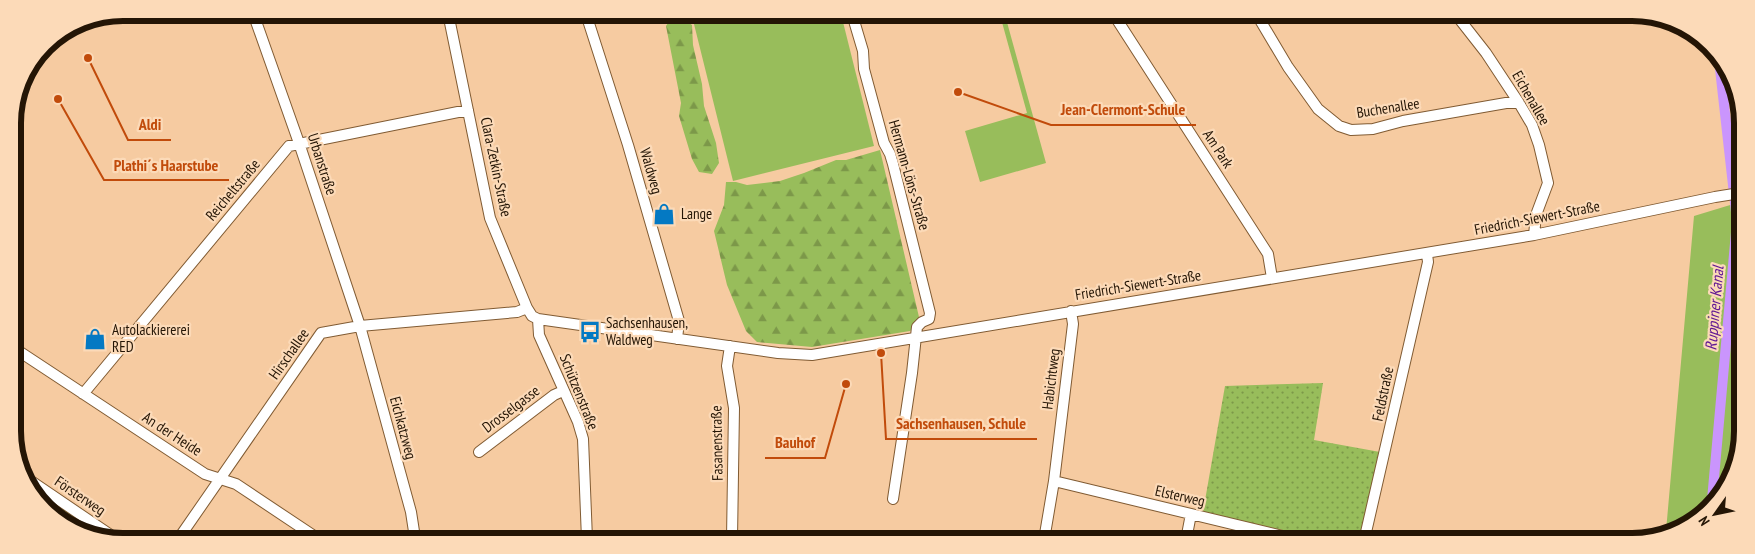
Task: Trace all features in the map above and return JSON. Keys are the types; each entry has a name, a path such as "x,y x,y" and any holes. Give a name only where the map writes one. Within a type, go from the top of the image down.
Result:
{"street":[{"name":"Urbanstraße","path":"256,21 300,144 360,326"},
{"name":"Clara-Zetkin-Straße","path":"450,21 490,218 527,308 532,316 538,319"},
{"name":"Waldweg","path":"588,21 628,145 679,321 677,339"},
{"name":"Hermann-Löns-Straße","path":"854,21 863,51 866,78 884,143 893,164 930,313 928,319 917,327 915,338"},
{"name":"Am Park","path":"1118,21 1268,254 1272,278"},
{"name":"Buchenallee","path":"1261,21 1288,67 1318,109 1339,126 1351,130 1373,129 1403,121 1506,103 1519,103"},
{"name":"Eichenallee","path":"1461,21 1486,53 1519,103 1532,125 1539,145 1548,183 1536,216 1534,235"},
{"name":"Reicheltstraße","path":"84,394 289,146 468,110"},
{"name":"Friedrich-Siewert-Straße","path":"538,319 778,354 812,354 1427,254 1534,235 1734,194"},
{"name":"Feldstraße","path":"1366,533 1428,262 1427,254"},
{"name":"Hirschallee","path":"183,533 321,333 360,326 517,312 527,308"},
{"name":"Habichtweg","path":"1045,533 1054,481 1073,324 1071,311"},
{"name":"Schützenstraße","path":"538,319 539,334 578,422 582,439 587,533"},
{"name":"Eichkatzweg","path":"360,326 411,512 414,533"},
{"path":"893,499 912,373 915,338"},
{"name":"Fasanenstraße","path":"730,346 727,366 734,408 732,533"},
{"name":"An der Heide","path":"21,353 205,474 236,484 310,533"},
{"name":"Drosselgasse","path":"479,452 554,394 563,391"},
{"name":"Elsterweg","path":"1054,481 1270,533"},
{"name":"Försterweg","path":"37,485 104,531"},
{"path":"1187,533 1191,514"}],"green space":[{"path":"669,21 686,21 692,25 693,45 702,84 704,106 716,143 719,163 712,174 699,172 692,159 679,116 681,103 666,26"},
{"path":"693,21 843,21 874,146 733,181"},
{"path":"1002,21 1007,21 1046,163 980,182 965,131 1027,113"},
{"path":"880,150 919,317 915,326 910,331 812,347 757,342 746,331 727,285 714,231 724,205 726,182 747,185 780,181 836,160 846,160"},
{"path":"1734,204 1733,444 1726,470 1717,487 1715,489 1690,489 1690,515 1666,526 1694,216"},
{"path":"1323,383 1314,440 1380,452 1362,533 1296,533 1203,512 1225,386"},
{"path":"46,497 91,527 67,516"}],"waterway":[{"name":"Ruppiner Kanal","path":"1720,73 1734,194"},
{"name":"Ruppiner Kanal","path":"1713,489 1734,254"}],"place":[{"name":"Aldi","path":"88,58"},
{"name":"Jean-Clermont-Schule","path":"958,92"},
{"name":"Plathi´s Haarstube","path":"58,99"},
{"name":"Lange","path":"664,214"},
{"name":"Sachsenhausen, Waldweg","path":"590,332"},
{"name":"Autolackiererei RED","path":"95,339"},
{"name":"Sachsenhausen, Schule","path":"881,353"},
{"name":"Bauhof","path":"846,384"}]}
